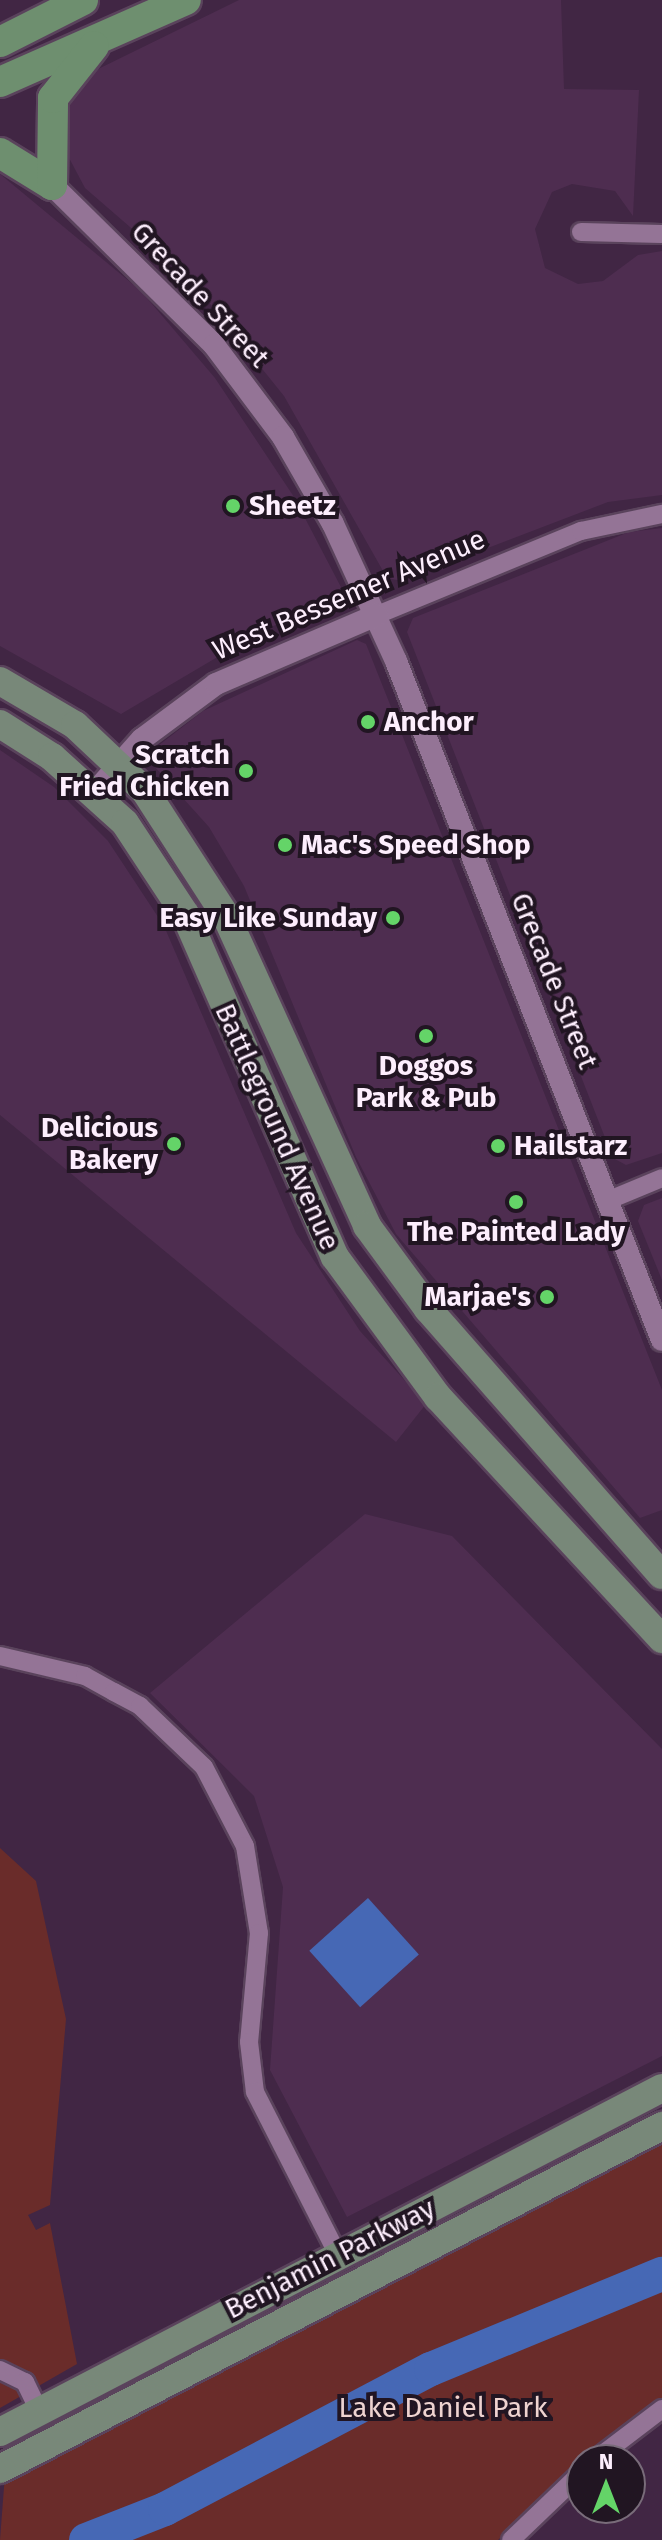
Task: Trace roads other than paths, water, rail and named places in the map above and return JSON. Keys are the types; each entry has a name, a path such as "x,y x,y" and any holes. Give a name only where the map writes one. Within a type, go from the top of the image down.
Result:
{"highway":[{"path":"0,42 83,0"},
{"path":"0,82 186,0"},
{"path":"52,185 53,98 103,36"},
{"path":"0,153 52,185"}],"main road":[{"name":"Battleground Avenue","path":"0,681 75,725 118,764 204,876 367,1226 428,1309 662,1575"},
{"name":"Battleground Avenue","path":"0,724 94,793 125,823 185,914 335,1257 438,1397 662,1639"},
{"path":"633,1542 662,1553"},
{"name":"Benjamin Parkway","path":"0,2432 38,2409 662,2088"},
{"name":"Benjamin Parkway","path":"0,2469 662,2126"}],"street":[{"name":"Grecade Street","path":"52,185 214,345 265,413 333,524 377,615 662,1340"},
{"path":"581,232 662,234"},
{"name":"West Bessemer Avenue","path":"94,793 118,764 216,684 581,531 662,514"},
{"path":"609,1200 662,1178"},
{"path":"0,1656 85,1676 114,1692 204,1767 245,1846 259,1933 249,2042 255,2092 338,2255"},
{"path":"0,2370 25,2382 38,2409"},
{"path":"616,2444 662,2409"},
{"path":"511,2540 566,2487"}],"water":[{"path":"368,1898 419,1954 360,2007 309,1951"}],"waterway":[{"path":"86,2540 165,2509 431,2369 662,2274"}],"place":[{"name":"Sheetz","path":"233,506"},
{"name":"Anchor","path":"368,722"},
{"name":"Scratch Fried Chicken","path":"246,771"},
{"name":"Mac's Speed Shop","path":"285,845"},
{"name":"Easy Like Sunday","path":"393,918"},
{"name":"Doggos Park & Pub","path":"426,1036"},
{"name":"Delicious Bakery","path":"174,1144"},
{"name":"Hailstarz","path":"498,1146"},
{"name":"The Painted Lady","path":"516,1202"},
{"name":"Marjae's","path":"547,1297"}],"park label":[{"name":"Lake Daniel Park","path":"443,2408"}]}
